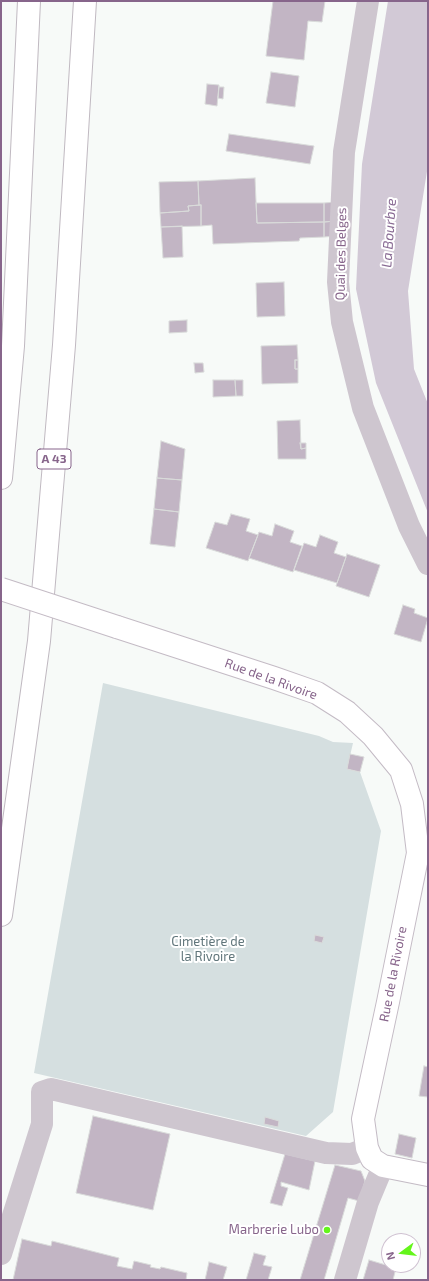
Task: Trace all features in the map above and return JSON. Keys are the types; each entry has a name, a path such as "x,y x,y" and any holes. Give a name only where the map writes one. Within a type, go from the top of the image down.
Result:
{"main road":[{"path":"1,478 13,346 30,1"},
{"name":"A 43","path":"1,915 38,640 64,345 85,1"},
{"name":"Rue de la Rivoire","path":"1,589 274,678 317,694 347,712 368,731 401,770 412,804 418,852 363,1119 367,1148 372,1159 383,1166"},
{"path":"383,1166 428,1175"}],"street":[{"name":"Quai des Belges","path":"368,1 344,152 338,282 342,322 364,408 409,526 428,564"},
{"path":"1,1254 42,1124 42,1092 51,1089 326,1153 352,1154 367,1148"},
{"path":"345,1280 368,1202 383,1166"}],"green space":[{"name":"Cimetière de la Rivoire","path":"103,683 319,736 333,742 353,743 347,769 360,772 381,831 333,1112 306,1136 34,1073"}],"water":[{"name":"La Bourbre","path":"388,1 428,1 428,165 408,291 414,369 428,404 428,513 376,383 356,289 362,164"}],"building":[{"path":"273,1 325,1 322,22 308,21 304,60 266,56"},
{"path":"271,72 299,76 295,107 266,103"},
{"path":"207,84 219,85 217,106 205,104"},
{"path":"219,87 224,87 223,99 218,98"},
{"path":"229,134 314,146 310,164 226,151"},
{"path":"255,178 257,223 324,222 324,237 300,238 299,241 213,244 212,225 201,226 201,205 199,205 198,181"},
{"path":"198,181 199,205 188,206 189,211 160,213 159,182"},
{"path":"336,202 336,221 324,222 324,203"},
{"path":"256,203 324,203 324,222 257,223"},
{"path":"201,205 201,226 161,227 160,213 189,211 188,206"},
{"path":"336,221 336,236 324,237 324,222"},
{"path":"182,226 183,257 163,258 161,227"},
{"path":"284,282 285,316 257,317 256,283"},
{"path":"187,320 187,332 169,333 169,321"},
{"path":"297,345 298,360 295,360 295,369 298,369 298,383 262,384 261,346"},
{"path":"295,360 298,360 298,369 295,369"},
{"path":"194,363 203,363 204,372 195,373"},
{"path":"213,380 235,380 236,396 213,397"},
{"path":"235,380 243,380 243,396 236,396"},
{"path":"300,420 301,449 306,448 306,459 278,459 277,421"},
{"path":"161,441 185,449 182,480 157,478"},
{"path":"300,443 306,443 306,448 301,449"},
{"path":"157,478 182,480 179,512 154,509"},
{"path":"154,509 179,512 175,547 150,544"},
{"path":"231,514 250,519 246,531 258,535 248,561 206,548 215,522 227,525"},
{"path":"275,524 294,531 290,542 302,546 293,572 249,558 259,532 272,536"},
{"path":"320,535 338,542 334,553 346,557 337,583 294,570 304,543 316,547"},
{"path":"347,554 380,565 369,597 336,586"},
{"path":"403,605 415,609 414,613 428,618 421,642 394,634"},
{"path":"350,754 364,757 360,772 347,769"},
{"path":"315,935 324,937 322,943 314,941"},
{"path":"424,1066 428,1067 428,1097 419,1096"},
{"path":"93,1116 170,1134 153,1210 76,1193"},
{"path":"265,1117 279,1121 278,1127 264,1124"},
{"path":"399,1134 416,1138 412,1158 395,1154"},
{"path":"285,1154 315,1161 309,1190 281,1182 281,1186 288,1188 282,1206 270,1203"},
{"name":"Marbrerie Lubo","path":"335,1165 361,1171 365,1181 359,1201 348,1198 324,1280 300,1280"},
{"path":"22,1239 51,1246 52,1241 119,1258 117,1266 132,1269 134,1261 151,1265 150,1267 160,1269 161,1267 187,1273 186,1280 13,1280"},
{"path":"254,1253 266,1256 263,1265 272,1267 268,1280 246,1280"},
{"path":"369,1260 381,1264 381,1273 395,1273 393,1280 363,1280"},
{"path":"209,1262 227,1267 223,1280 205,1280"}],"place":[{"name":"Marbrerie Lubo","path":"327,1230"}]}
